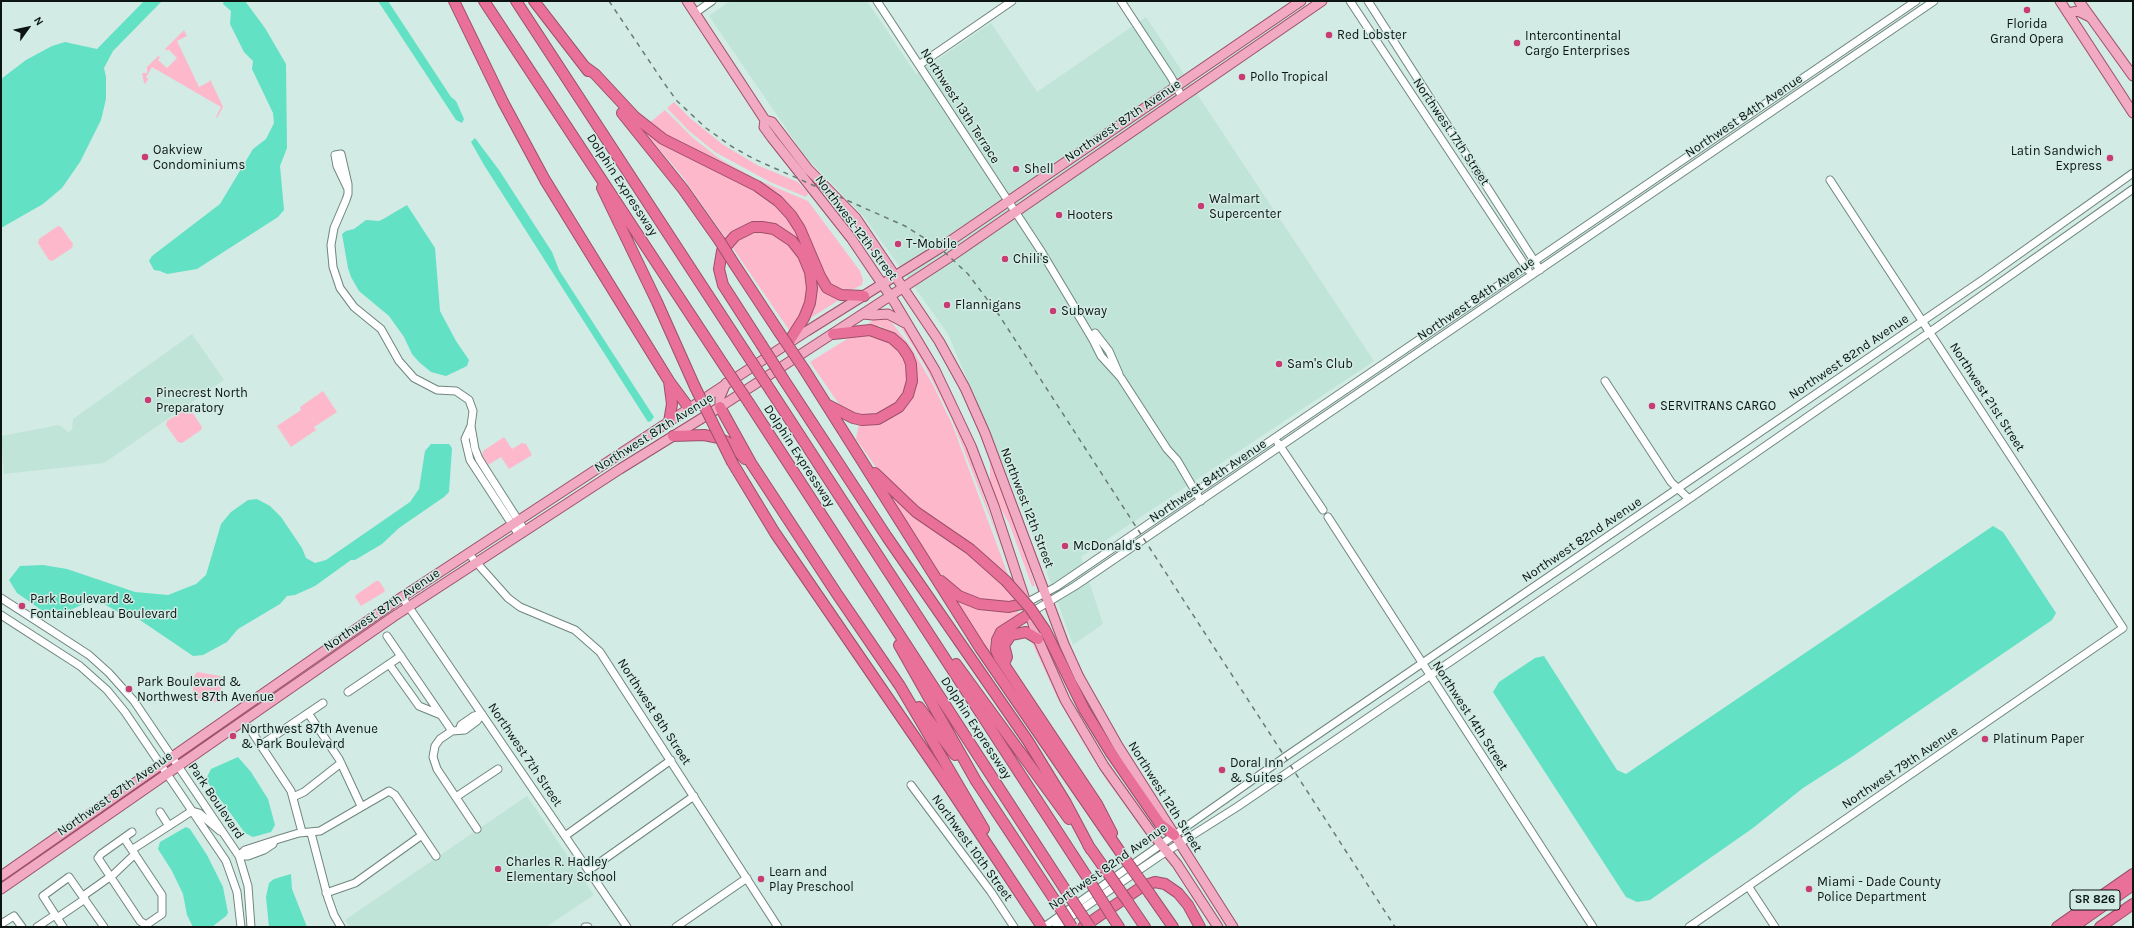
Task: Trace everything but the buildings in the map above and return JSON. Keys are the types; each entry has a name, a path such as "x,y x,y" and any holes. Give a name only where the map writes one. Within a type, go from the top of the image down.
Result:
{"highway":[{"path":"454,1 531,156 669,381 689,408"},
{"name":"Dolphin Expressway","path":"484,1 749,403 1090,927"},
{"name":"Dolphin Expressway","path":"516,1 1119,927"},
{"path":"534,1 678,183 719,240 860,456 1001,680 1173,927"},
{"path":"584,66 595,74 635,117 663,139 757,186 774,197 787,210 800,229 820,276 827,288 841,295 864,296"},
{"path":"587,156 657,302 695,387 732,462 782,544 1043,927"},
{"path":"788,343 804,318 810,303 812,288 810,272 803,255 792,241 774,229 762,227 743,231 735,236 722,251 719,269 723,285 887,537 1028,741 1066,803 1091,850"},
{"path":"826,404 853,418 862,420 878,419 899,407 908,395 912,381 911,364 908,356 902,347 892,338 870,330 833,334"},
{"path":"669,381 672,404 669,422"},
{"path":"720,407 751,463 837,594 900,686 968,798 1004,868"},
{"path":"674,436 704,435 719,438 731,444 751,463"},
{"path":"860,456 889,488 916,512 970,549 1006,581 1030,608 1045,630 1084,708 1111,753 1160,824 1177,839"},
{"path":"887,537 978,654 1001,680"},
{"path":"926,563 947,587 968,600 994,607 1018,606 1026,603"},
{"path":"899,589 994,716 1105,869 1145,927"},
{"path":"876,599 912,670 976,781 1072,927"},
{"path":"1029,614 1004,629 997,640 996,650 1097,804 1123,856"},
{"path":"1004,664 1007,657 1004,645 1011,635 1026,632 1038,639"},
{"path":"900,686 976,781"},
{"name":"SR 826","path":"2057,927 2133,874"},
{"path":"1083,927 1139,888 1154,882 1165,884 1178,893 1188,905 1200,927"},
{"path":"2073,927 2133,885"},
{"path":"2084,927 2133,892"},
{"name":"SR 826","path":"2100,927 2133,904"}],"main road":[{"name":"Northwest 12th Street","path":"687,1 765,120 772,122 808,170 856,218 930,327 956,372 974,408 993,454 1067,651 1100,718 1233,927"},
{"name":"Northwest 87th Avenue","path":"1,876 402,596 669,422 726,383 895,277 1301,1"},
{"name":"Northwest 87th Avenue","path":"1,889 409,606 833,334 1015,212 1322,1"},
{"path":"2060,1 2133,114"},
{"path":"2079,1 2133,76"},
{"path":"2068,14 2078,11 2091,17"},
{"name":"Northwest 12th Street","path":"765,120 764,127 777,146 834,216 882,284 909,326 947,391 994,506 1038,639 1065,700 1093,749 1177,864 1218,927"},
{"path":"863,314 892,315 909,326"},
{"path":"720,407 720,397 726,383"},
{"path":"689,408 697,414 710,413"},
{"path":"976,460 993,454"},
{"path":"242,708 248,718"}],"street":[{"path":"694,13 712,1"},
{"name":"Northwest 13th Terrace","path":"877,1 1015,212 1074,306 1076,314 1093,340 1101,356 1121,378 1167,449 1176,460 1182,473 1201,501"},
{"path":"919,65 1012,1"},
{"path":"1121,1 1182,97"},
{"name":"Northwest 17th Street","path":"1350,1 1526,266 1531,276"},
{"name":"Northwest 17th Street","path":"1368,1 1540,270"},
{"name":"Northwest 84th Avenue","path":"1026,603 1045,593 1275,438 1916,1"},
{"path":"1920,1 1926,4"},
{"name":"Northwest 84th Avenue","path":"1029,614 1049,603 1201,501 1926,4 1934,1"},
{"path":"338,155 348,189 346,200 334,228 331,245 332,267 340,288 354,307 381,329 399,361 414,378 430,388 443,391 456,391 466,396 473,411 471,426 475,449 479,459 522,533"},
{"name":"Northwest 82nd Avenue","path":"1056,927 1167,851 1177,839 1422,664 1923,321 2133,173"},
{"name":"Northwest 21st Street","path":"1830,180 2123,628"},
{"name":"Northwest 82nd Avenue","path":"1043,927 1161,844 1177,839 1237,807 1689,499 2133,189"},
{"path":"2048,233 2055,244"},
{"path":"1605,381 1671,482 1689,499"},
{"path":"1333,398 1338,407"},
{"path":"1275,438 1323,510"},
{"name":"Northwest 14th Street","path":"1328,517 1593,927"},
{"name":"Northwest 8th Street","path":"468,553 477,562 495,586 513,602 575,630 596,648 671,760 778,927"},
{"name":"Northwest 7th Street","path":"402,596 627,927"},
{"name":"Park Boulevard","path":"1,598 81,650 120,685 142,712 226,835 238,856 248,886 251,927"},
{"name":"Park Boulevard","path":"1,615 70,658 90,674 113,697 161,763 226,861 237,892 241,927"},
{"name":"Northwest 79th Avenue","path":"1689,927 2123,628"},
{"path":"387,636 440,715 455,730"},
{"path":"348,692 401,656"},
{"path":"389,664 419,706 440,715"},
{"path":"113,697 120,685"},
{"path":"261,745 323,702"},
{"path":"308,713 341,763 360,806"},
{"path":"477,829 433,760 437,742 474,716 482,714"},
{"path":"250,729 287,784 293,797 302,832"},
{"path":"565,836 671,760"},
{"path":"293,797 304,792 341,763"},
{"path":"456,797 498,769"},
{"name":"Northwest 10th Street","path":"911,785 986,886 1014,927"},
{"path":"226,861 238,856 245,850 274,840 302,832 311,833 322,830 360,806 385,792 391,791 436,856"},
{"path":"589,870 694,796"},
{"path":"37,927 84,897 110,877 134,852 192,811 199,813 216,829 226,835"},
{"path":"160,812 169,826"},
{"path":"124,838 161,893 162,914 148,924 144,925 98,858 124,838 132,832"},
{"path":"311,833 326,893 334,915 341,927"},
{"path":"326,893 356,883 422,835"},
{"path":"63,927 43,896 69,877 104,927"},
{"path":"676,927 747,878"},
{"path":"1748,886 1775,927"},
{"path":"1,924 14,916 22,927"}],"shaded area":[{"path":"144,1 162,1 113,51 104,68 106,77 106,99 101,120 80,162 62,188 43,204 1,228 1,79 26,60 52,46 65,42 97,49"},
{"path":"224,1 245,1 265,28 286,64 287,148 280,166 284,210 278,217 197,269 167,274 154,270 149,261 152,256 220,204 253,149 266,139 274,123 273,113 252,69 253,61 244,52 230,24 231,11 223,4"},
{"path":"378,1 388,1 451,97 456,101 464,119 462,123 456,120"},
{"path":"730,1 867,1 916,74 991,23 1037,92 1146,17 1374,361 1081,557 1103,624 1073,645 1037,545 948,334 864,217 805,156 709,16"},
{"path":"184,30 187,36 177,41 199,87 209,82 210,79 223,107 217,118 216,117 221,107 152,67 146,77 148,79 145,84 144,83 142,73 147,73 147,67 158,56 160,57 158,60 167,68 177,58 168,49 167,51 165,49"},
{"path":"674,102 690,118 722,144 757,165 798,182 808,193 806,197 770,182 715,152 689,131 667,108"},
{"path":"665,110 693,138 720,159 756,179 808,201 860,271 863,280 862,285 849,291 833,290 785,203 680,145 648,124"},
{"path":"639,125 740,180 785,211 804,245 801,247 772,226 727,240 682,176"},
{"path":"475,138 499,170 552,252 559,270 654,417 651,421 648,422 484,165 471,142"},
{"path":"407,205 435,248 440,311 456,341 469,360 467,366 446,376 431,372 419,362 412,354 404,337 389,316 359,291 348,268 342,234 346,231 354,229 366,220 379,221"},
{"path":"58,226 61,227 73,244 72,248 52,261 49,260 38,243 39,239"},
{"path":"748,231 772,232 794,247 807,271 808,302 797,321 789,330 730,244"},
{"path":"815,282 818,282 824,291 839,300 806,321"},
{"path":"888,318 911,347 933,385 952,424 1010,580 929,517 880,473 856,439 859,423 880,422 887,420 902,409 916,376 894,334 880,326 866,326 874,319"},
{"path":"896,319 903,326 929,369 962,435 1005,556 951,417 924,364"},
{"path":"874,333 899,348 909,373 905,395 888,413 860,417 841,407 810,362 847,339"},
{"name":"Pinecrest North Preparatory","path":"192,334 224,380 104,463 4,474 1,436 59,425 68,432 72,430 73,419"},
{"path":"323,391 337,412 314,427 316,430 291,447 277,426 301,410 300,407"},
{"path":"186,409 190,409 202,427 201,430 182,443 178,442 166,425 167,421"},
{"path":"504,437 512,449 522,443 526,444 532,455 509,469 501,457 488,465 482,456 483,451"},
{"path":"431,444 449,444 452,448 449,492 444,497 399,528 382,544 355,560 351,560 315,586 295,595 287,596 280,604 238,629 227,642 203,655 193,656 137,618 120,613 104,604 88,602 66,612 47,614 17,593 9,580 20,566 43,565 67,569 135,592 168,595 196,584 206,575 221,524 231,512 248,500 257,499 270,506 281,517 302,548 306,558 315,563 326,560 410,502 419,489 425,451"},
{"path":"990,462 1027,559 1035,586 1032,586 1009,523 997,502 990,481"},
{"path":"886,490 967,552 1013,593 1015,603 969,598 943,578"},
{"path":"1993,526 2003,532 2056,613 2052,620 1853,756 1803,788 1753,828 1650,900 1637,902 1626,897 1493,692 1499,682 1535,658 1544,656 1617,770 1626,774"},
{"path":"376,581 379,581 385,590 384,592 361,606 355,597 356,595"},
{"path":"951,594 1017,609 1019,615 995,631 990,641 991,651 989,652"},
{"path":"1030,638 1035,644 1055,689 1082,740 1148,835 1108,782 1082,741 1057,697"},
{"path":"198,672 220,676 223,679 219,700 216,702 192,697 195,674"},
{"path":"238,757 251,772 268,799 275,825 271,832 253,837 245,833 208,783 207,777 211,769"},
{"name":"Charles R. Hadley Elementary School","path":"527,796 594,895 546,927 350,927 345,920"},
{"path":"186,827 190,829 207,855 223,887 228,913 212,927 193,927 187,915 183,894 172,871 158,849 160,842"},
{"path":"291,874 292,889 307,927 269,927 266,897 269,883 274,879"}],"railway":[{"path":"609,1 677,101 706,128 731,146 754,159 905,226 940,248 968,274 999,315 1395,927"}],"place":[{"name":"Florida Grand Opera","path":"2027,10"},
{"name":"Red Lobster","path":"1329,35"},
{"name":"Intercontinental Cargo Enterprises","path":"1517,43"},
{"name":"Pollo Tropical","path":"1242,77"},
{"name":"Oakview Condominiums","path":"145,157"},
{"name":"Latin Sandwich Express","path":"2110,158"},
{"name":"Shell","path":"1016,169"},
{"name":"Walmart Supercenter","path":"1201,206"},
{"name":"Hooters","path":"1059,215"},
{"name":"T-Mobile","path":"898,244"},
{"name":"Chili's","path":"1005,259"},
{"name":"Flannigans","path":"947,305"},
{"name":"Subway","path":"1053,311"},
{"name":"Sam's Club","path":"1279,364"},
{"name":"Pinecrest North Preparatory","path":"148,400"},
{"name":"SERVITRANS CARGO","path":"1652,406"},
{"name":"McDonald's","path":"1065,546"},
{"name":"Park Boulevard & Fontainebleau Boulevard","path":"22,606"},
{"name":"Park Boulevard & Northwest 87th Avenue","path":"129,689"},
{"name":"Northwest 87th Avenue & Park Boulevard","path":"233,736"},
{"name":"Platinum Paper","path":"1985,739"},
{"name":"Doral Inn & Suites","path":"1222,770"},
{"name":"Charles R. Hadley Elementary School","path":"498,869"},
{"name":"Learn and Play Preschool","path":"761,879"},
{"name":"Miami - Dade County Police Department","path":"1809,889"}]}
